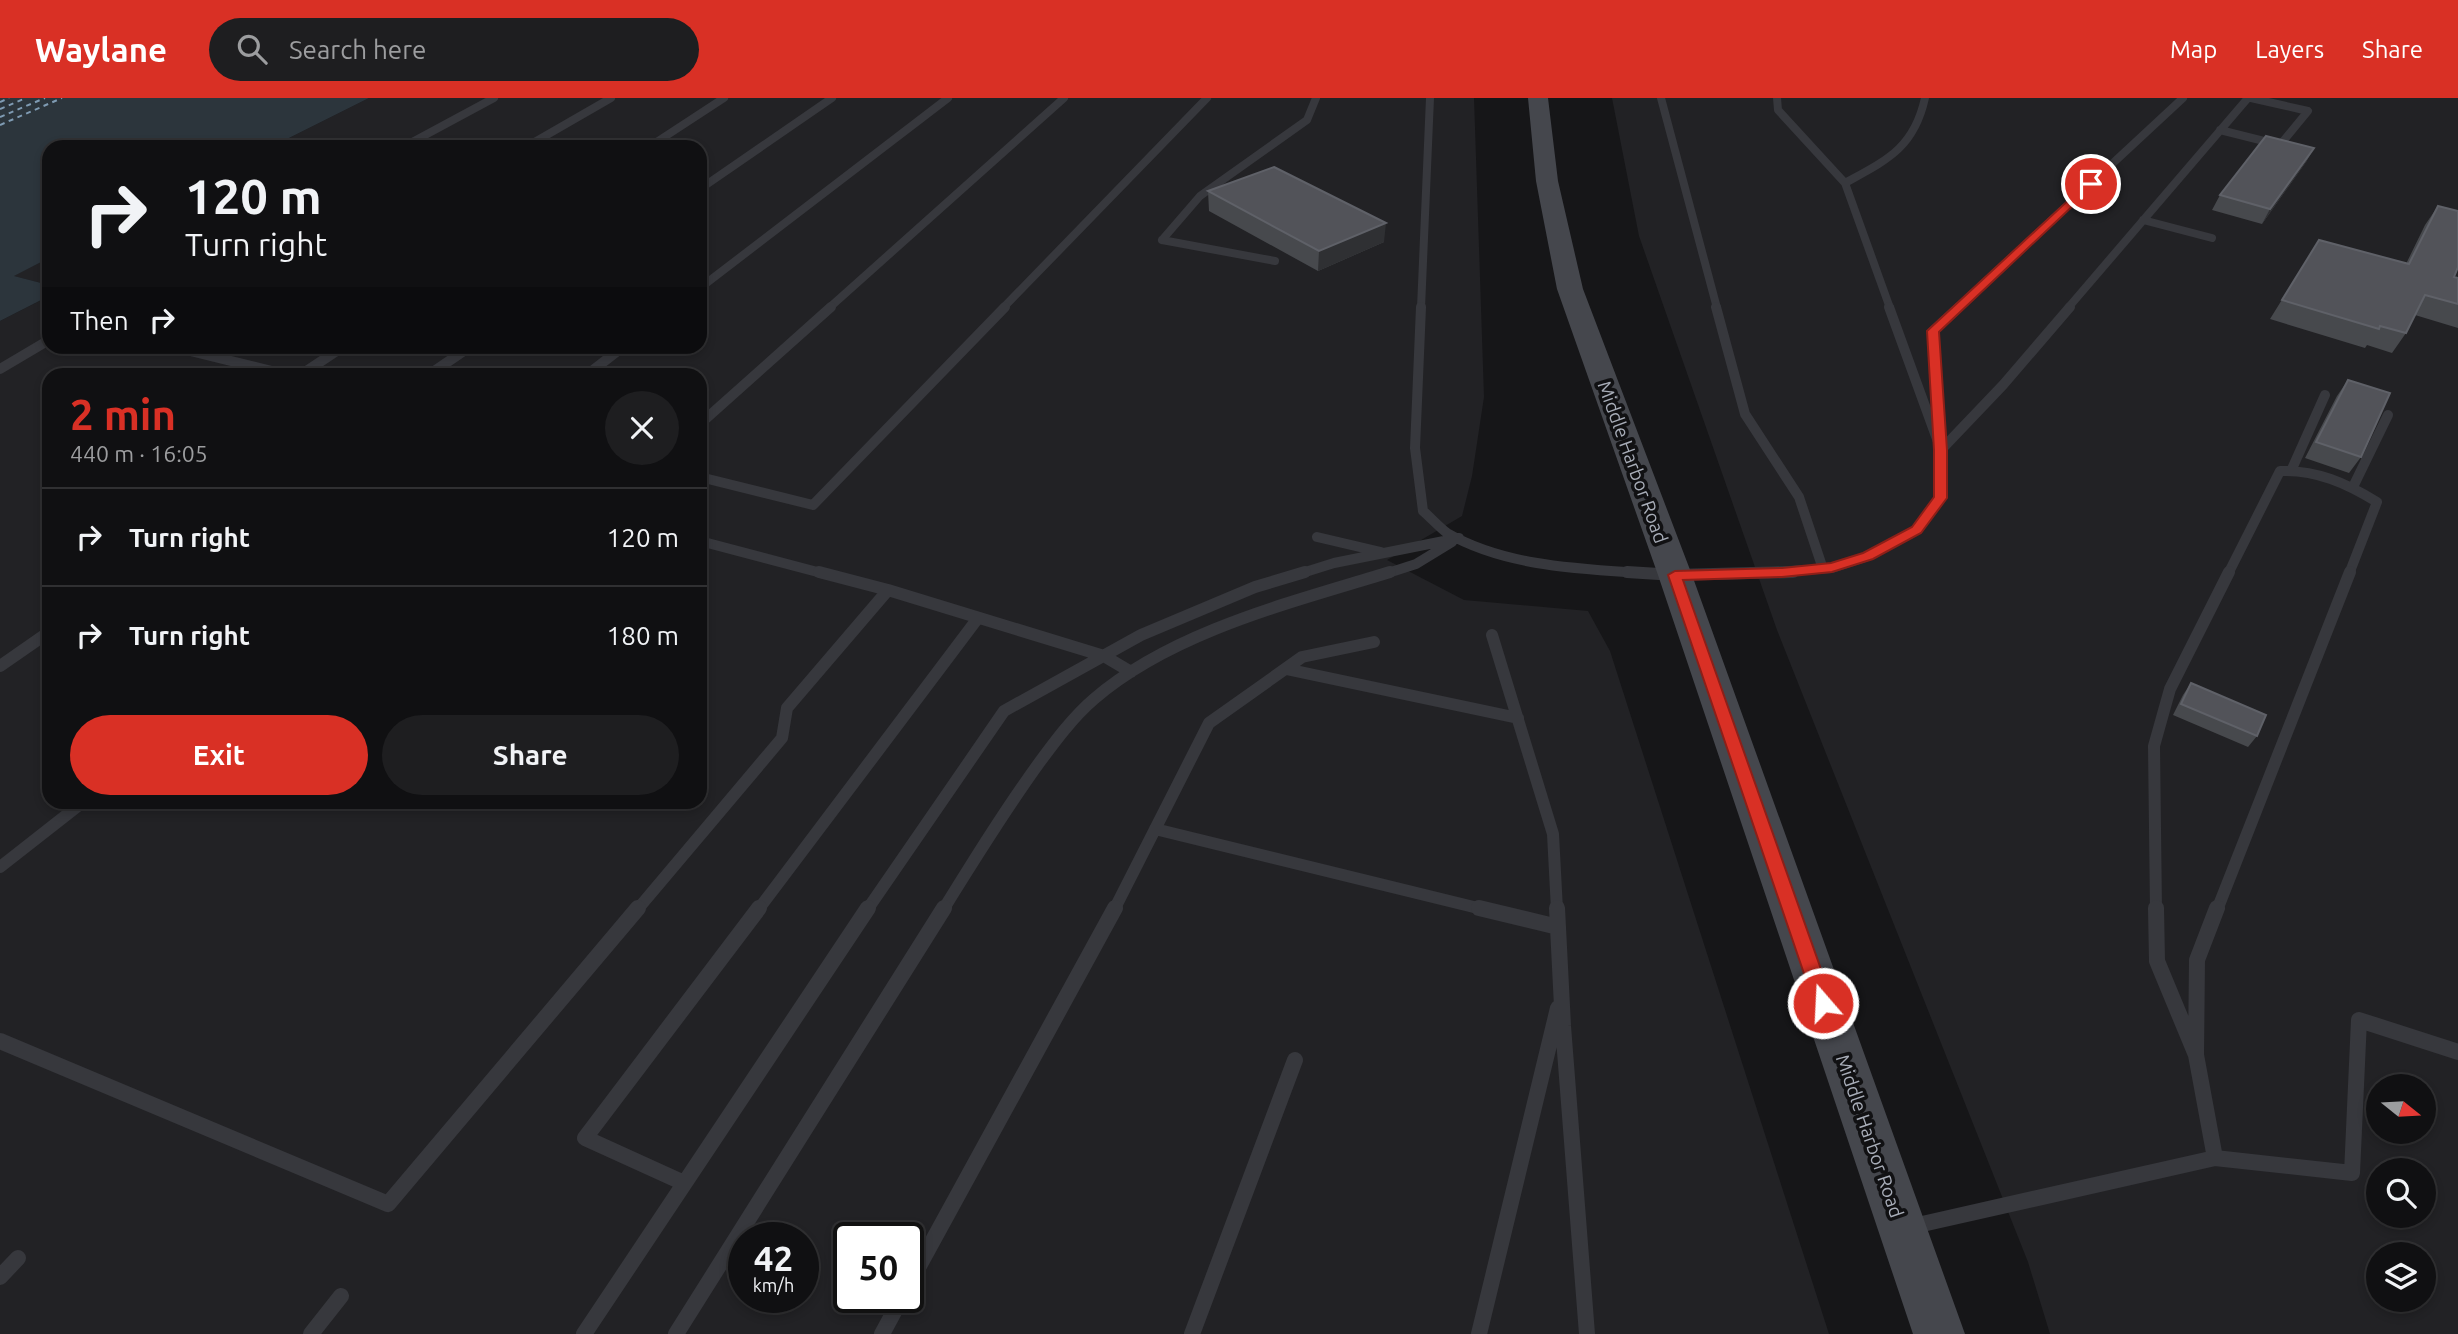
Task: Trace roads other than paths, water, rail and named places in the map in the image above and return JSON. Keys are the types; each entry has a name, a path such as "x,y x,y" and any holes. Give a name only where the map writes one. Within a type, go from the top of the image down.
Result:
{"main road":[{"name":"Middle Harbor Road","path":"1538,98 1547,181 1570,289 1675,575 1939,1334"}],"lane":[{"path":"416,140 494,98"},
{"path":"538,140 611,98"},
{"path":"660,140 724,98"},
{"path":"707,184 832,98"},
{"path":"707,283 948,98"},
{"path":"707,418 1064,98"},
{"path":"707,479 813,505 1207,98"},
{"path":"1275,261 1162,240 1200,196 1307,120 1316,98"},
{"path":"1430,98 1415,449 1423,511 1446,532 1497,554 1580,569 1675,575 1823,569 1868,556 1917,530 1940,498 1941,450 1933,331 2183,98"},
{"path":"1661,98 1745,415 1799,497 1823,569"},
{"path":"1777,98 1778,110 1845,183 1941,450"},
{"path":"1845,183 1881,163 1902,146 1918,126 1924,98"},
{"path":"1941,450 2003,385 2220,130 2249,98 2308,111 2280,145 2220,130"},
{"path":"2143,220 2211,238"},
{"path":"0,369 42,344"},
{"path":"204,354 260,368"},
{"path":"311,368 332,354"},
{"path":"439,368 459,354"},
{"path":"596,368 614,354"},
{"path":"2291,471 2325,395"},
{"path":"2353,487 2388,415"},
{"path":"2196,1055 2197,960 2377,502 2353,487 2306,469 2280,471 2170,689 2154,746 2157,961 2196,1055 2216,1158"},
{"path":"1317,537 1384,553"},
{"path":"584,1334 858,922 1004,711 1141,635 1255,587 1334,563 1460,538"},
{"path":"676,1334 1010,803 1066,727 1094,699 1131,672 1182,644 1246,619 1416,564 1460,538"},
{"path":"707,543 888,590 1104,656 1131,672"},
{"path":"0,1041 388,1204 782,738 787,708 888,590"},
{"path":"684,1183 585,1138 978,618"},
{"path":"1492,635 1553,834 1587,1334"},
{"path":"0,666 42,637"},
{"path":"924,1256 1155,829 1209,723 1302,657 1374,642"},
{"path":"1286,668 1518,718"},
{"path":"0,867 74,809"},
{"path":"1155,829 1558,928"},
{"path":"1479,1334 1562,993"},
{"path":"1902,1228 2216,1158 2273,1162 2314,1171 2352,1173 2359,1020 2458,1052"},
{"path":"1192,1334 1295,1059"},
{"path":"0,1277 18,1258"},
{"path":"311,1334 341,1297"},
{"path":"882,1334 893,1313"}]}
